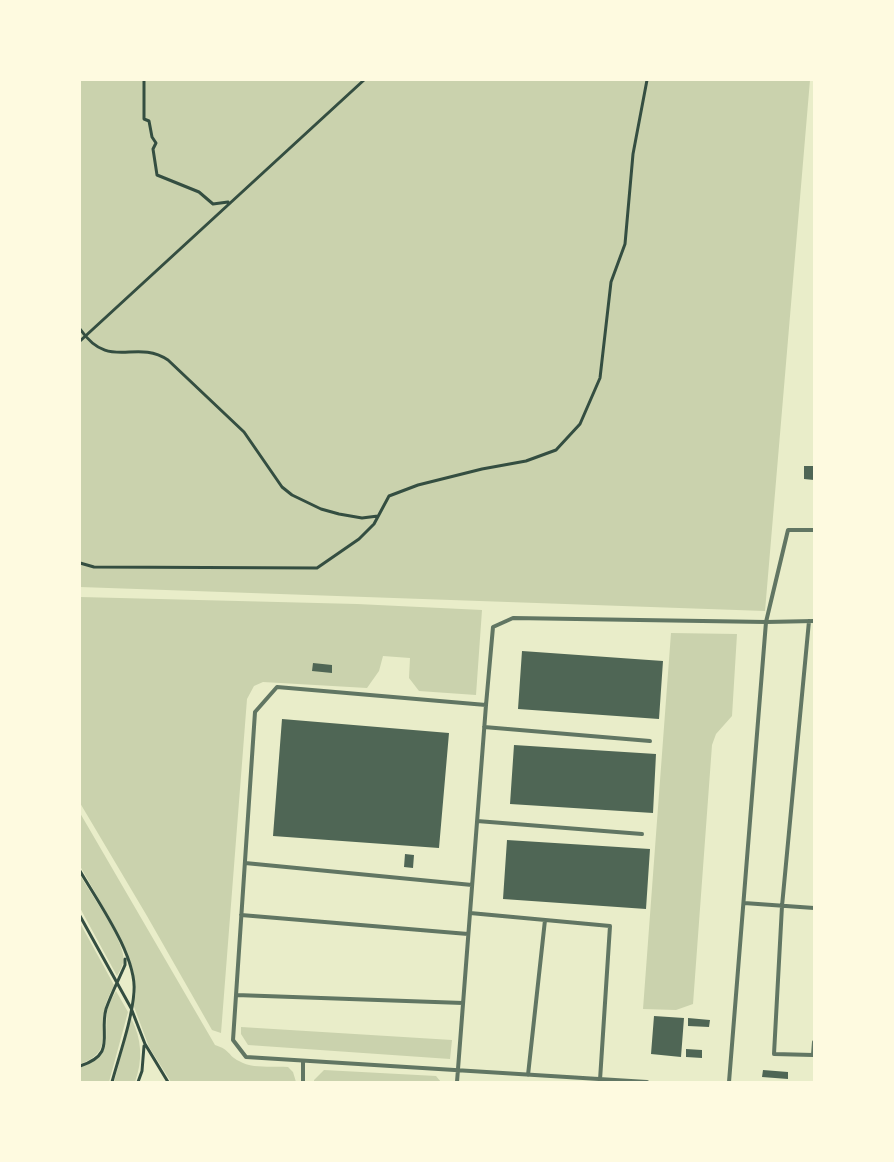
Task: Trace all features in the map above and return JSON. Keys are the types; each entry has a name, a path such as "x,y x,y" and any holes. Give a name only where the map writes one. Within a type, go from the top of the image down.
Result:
{"lane":[{"path":"729,1083 766,622 788,530 814,530"},
{"path":"458,1083 493,627 513,618 812,621 782,906 774,1054 813,1055 814,1042"},
{"path":"486,705 277,687 255,712 233,1040 246,1057 647,1083"},
{"path":"484,727 650,741"},
{"path":"477,822 642,834"},
{"path":"245,863 472,885"},
{"path":"744,903 814,908"},
{"path":"470,913 610,926 600,1080"},
{"path":"241,915 468,934"},
{"path":"528,1075 545,920"},
{"path":"236,994 463,1004"},
{"path":"303,1061 303,1083"}],"path":[{"path":"144,80 144,119 149,121 152,137 156,143 153,149 157,175 199,192 213,204 231,201"},
{"path":"80,341 364,80"},
{"path":"80,563 94,567 317,568 359,539 374,524 389,496 418,485 526,461 556,450 580,424 600,378 611,282 625,244 633,154 647,80"},
{"path":"80,329 85,336 105,351 115,354 147,351 168,360 244,432 282,487 292,495 306,503 339,514 370,518 378,516"},
{"path":"80,871 116,931 126,955 133,982 131,1008 112,1083"},
{"path":"80,916 131,1008 144,1044 168,1083"},
{"path":"80,1066 93,1060 103,1051 106,1041 106,1010 125,965 126,955"},
{"path":"138,1083 142,1071 144,1044"}],"green space":[{"path":"80,80 810,80 765,611 80,587"},
{"path":"80,597 357,604 482,610 476,695 419,691 409,678 410,658 383,656 379,671 367,688 263,682 254,686 247,699 221,1033 212,1030 80,803"},
{"path":"671,633 737,634 732,716 716,734 712,745 693,1004 676,1010 643,1009"},
{"path":"80,813 215,1045 244,1064 288,1067 293,1072 296,1082 171,1082 149,1047 133,1004 136,993 133,969 117,931 80,866"},
{"path":"80,875 120,945 123,960 117,976 80,908"},
{"path":"80,923 114,985 105,1009 100,1050 90,1060 80,1064"},
{"path":"116,991 128,1012 109,1082 80,1082 80,1067 91,1062 103,1052 108,1010"},
{"path":"131,1018 139,1042 138,1074 135,1082 114,1082"},
{"path":"241,1027 452,1040 450,1059 248,1045 241,1034"},
{"path":"324,1070 436,1076 441,1082 314,1082"}],"building":[{"path":"804,466 814,466 814,480 804,479"},
{"path":"522,651 663,661 659,719 518,709"},
{"path":"313,663 332,665 332,673 312,671"},
{"path":"282,719 449,733 439,848 273,836"},
{"path":"514,745 656,754 653,813 510,804"},
{"path":"507,840 650,849 646,909 503,899"},
{"path":"405,854 414,855 413,868 404,867"},
{"path":"654,1016 684,1018 681,1057 651,1054"},
{"path":"688,1018 710,1020 709,1027 688,1026"},
{"path":"686,1049 702,1050 702,1058 686,1057"},
{"path":"763,1070 788,1072 788,1079 762,1077"}]}
